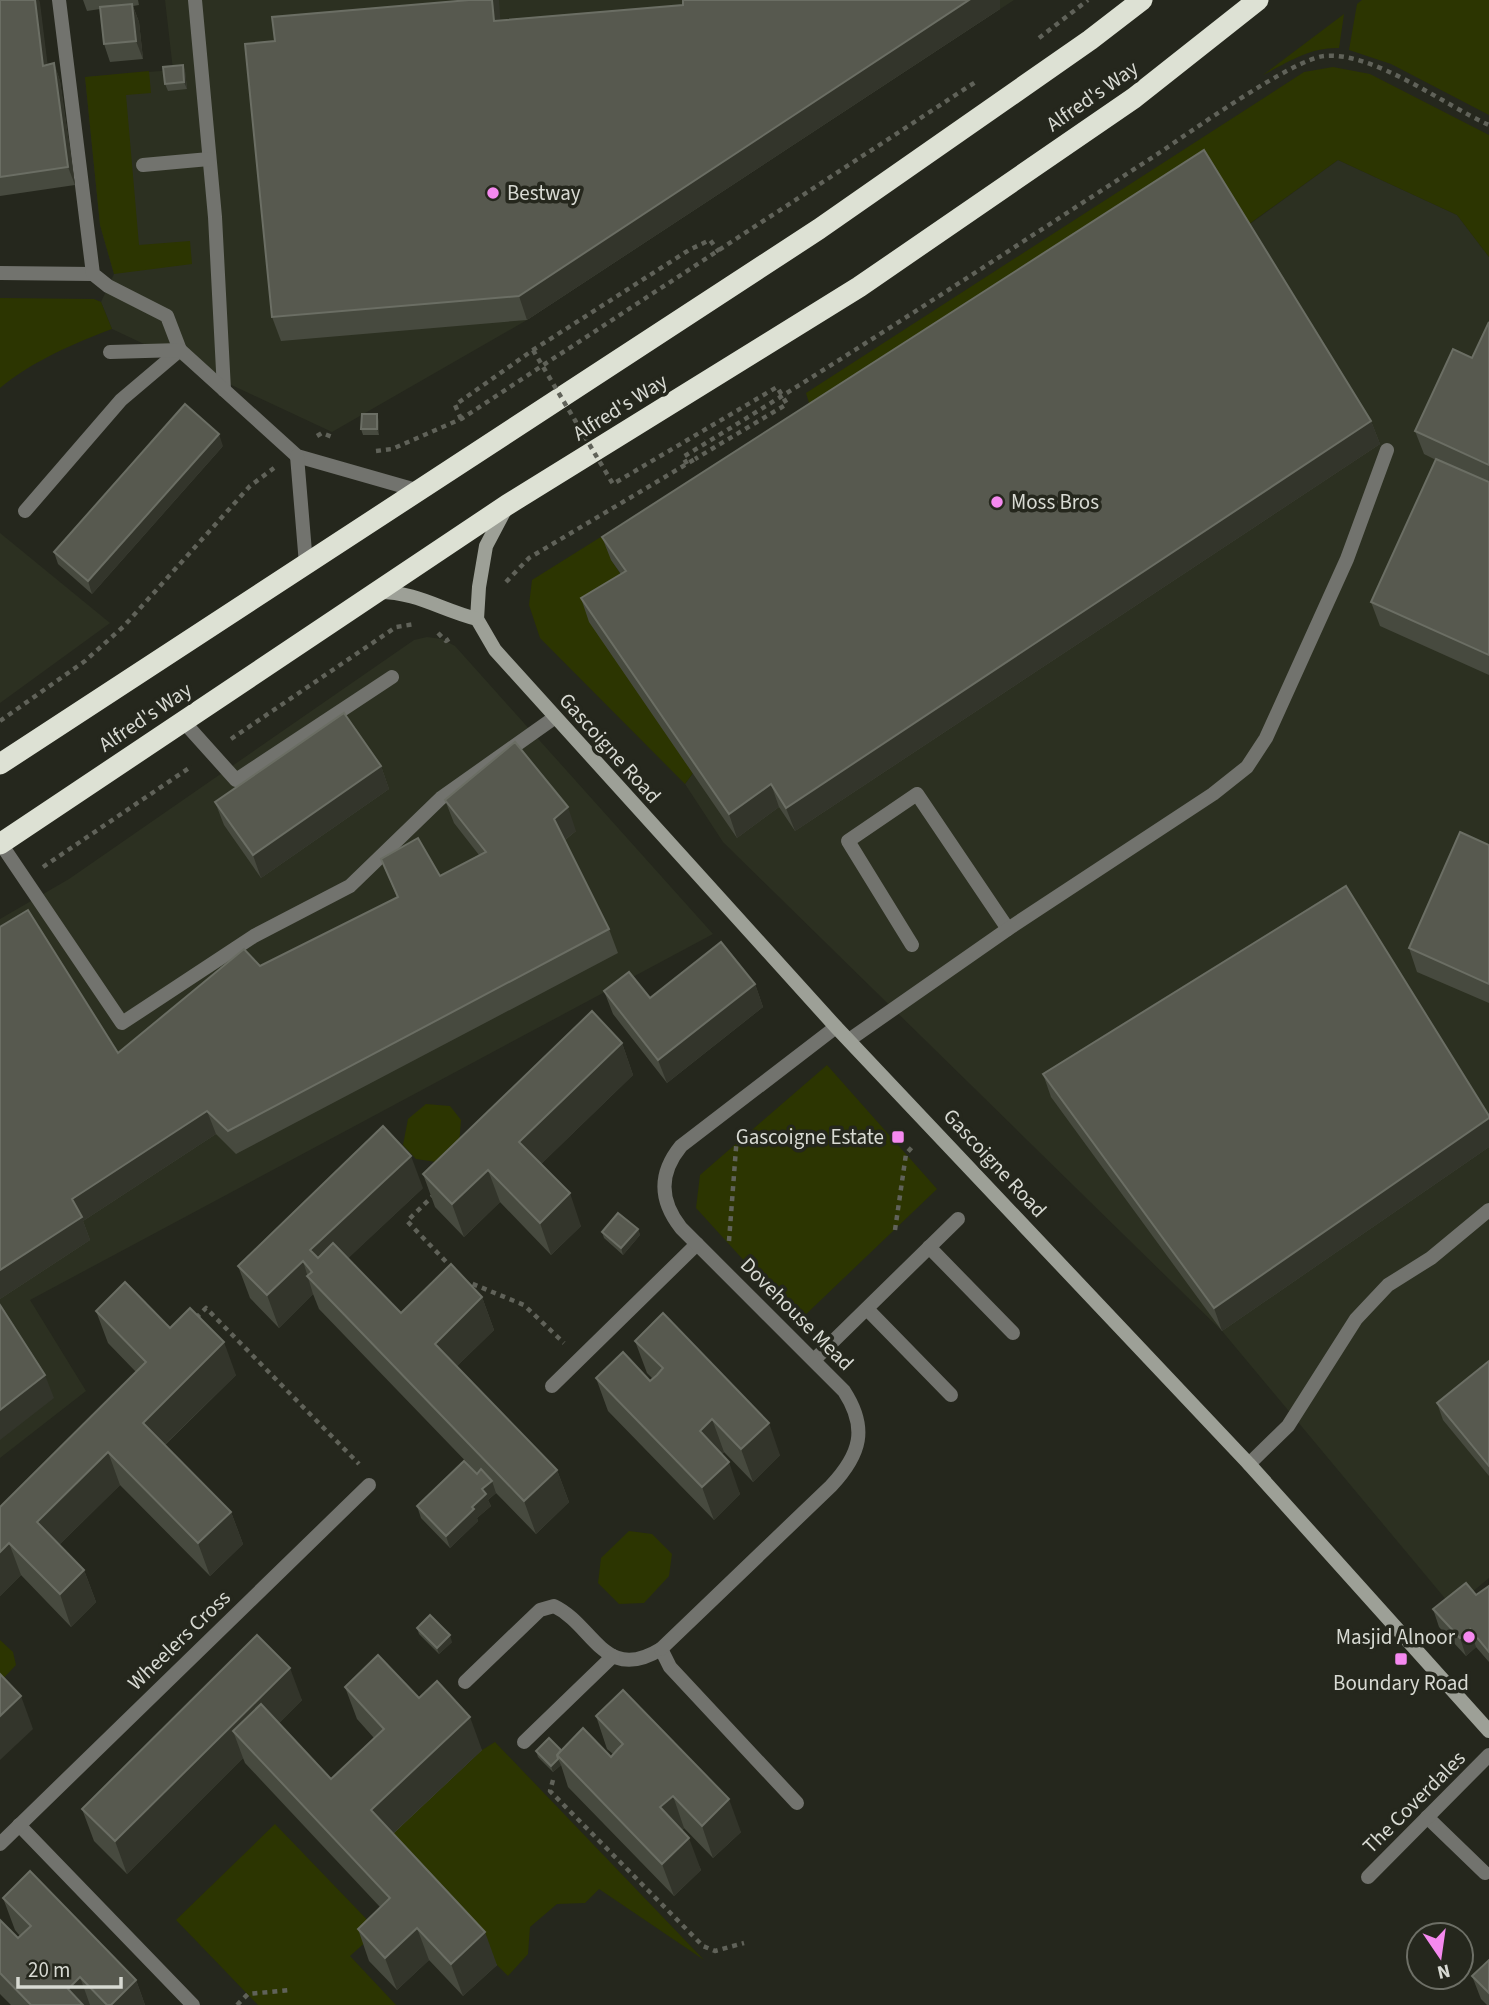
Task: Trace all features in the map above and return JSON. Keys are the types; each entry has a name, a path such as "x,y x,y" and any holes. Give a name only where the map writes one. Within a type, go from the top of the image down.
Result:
{"highway":[{"name":"Alfred's Way","path":"0,764 819,229 1090,40 1142,0"},
{"name":"Alfred's Way","path":"0,844 507,505 859,287 1134,98 1258,0"}],"street":[{"path":"59,0 93,274"},
{"path":"195,0 209,159 224,390"},
{"path":"143,165 209,159"},
{"path":"0,273 93,274 108,286 167,316 180,350 297,456 416,490"},
{"path":"110,352 180,350"},
{"path":"25,511 121,400 180,350"},
{"path":"849,1040 1007,929 1213,794 1252,760 1266,738 1352,548 1387,450"},
{"path":"297,456 306,564"},
{"path":"374,592 418,596 452,612 477,619 481,566 486,546 507,505"},
{"name":"Gascoigne Road","path":"477,619 495,650 554,718 836,1027 1249,1464 1489,1731"},
{"path":"183,721 236,780 392,677"},
{"path":"0,844 122,1023 254,936 349,886 441,798 554,718"},
{"path":"912,945 848,841 918,794 1007,929"},
{"name":"Dovehouse Mead","path":"613,1656 638,1659 662,1649 822,1494 852,1461 858,1447 857,1416 844,1391 672,1217 663,1194 666,1168 686,1141 836,1027"},
{"path":"1249,1464 1287,1426 1329,1357 1388,1285 1431,1258 1489,1210"},
{"path":"814,1360 958,1219"},
{"path":"552,1386 697,1244"},
{"path":"929,1247 1013,1333"},
{"path":"867,1309 951,1395"},
{"name":"Wheelers Cross","path":"0,1844 369,1485"},
{"path":"465,1682 546,1606 560,1608 600,1650 613,1656 524,1742"},
{"path":"662,1649 673,1671 797,1803"},
{"name":"The Coverdales","path":"1368,1877 1489,1755"},
{"path":"1427,1817 1485,1874"},
{"path":"19,1825 193,2005"}],"path":[{"path":"1029,45 1088,0"},
{"path":"687,464 682,457 809,380 1227,109 1304,63 1325,56 1349,59 1390,73 1489,125"},
{"path":"367,452 392,449 461,419 984,76"},
{"path":"461,419 455,405 533,350 689,250 710,240 719,252"},
{"path":"505,591 505,583 529,558 787,404 777,387 612,484 533,350"},
{"path":"309,440 322,433 345,442"},
{"path":"0,721 85,661 124,626 250,486 272,470"},
{"path":"727,1273 740,1099"},
{"path":"895,1230 906,1154 932,1127"},
{"path":"438,1191 407,1221 467,1283"},
{"path":"460,1290 468,1282 524,1305 580,1358"},
{"path":"190,1323 206,1308 374,1480 369,1485"},
{"path":"553,1780 550,1791 703,1946 715,1951 744,1943"},
{"path":"237,2005 248,1994 290,1990"}],"shaded area":[{"name":"Bestway","path":"165,0 1014,0 527,320 332,432 112,329 101,302 114,274 100,225 85,77 173,70"},
{"path":"1338,160 1457,215 1489,257 1489,1578 1453,1608 1222,1331 723,842 685,784 693,773 611,560 1246,227"},
{"path":"0,533 110,623 0,703"},
{"path":"427,637 442,639 455,646 713,934 30,1300 86,1391 0,1458 0,919 69,879 414,640"}],"green space":[{"path":"1362,0 1489,0 1489,115 1391,64 1349,50 1357,4"},
{"path":"1344,14 1339,48 1309,53 1263,75"},
{"path":"1333,67 1370,74 1489,135 1489,257 1457,215 1338,160 1245,227 611,560 634,594 693,773 685,784 540,638 529,605 532,580 810,406 806,393 1304,72"},
{"path":"149,71 151,93 126,95 139,245 190,241 192,264 114,274 100,225 85,77"},
{"path":"0,298 94,299 101,302 112,329 53,354 0,388"},
{"path":"827,1065 937,1189 799,1321 696,1208 700,1175"},
{"path":"426,1104 450,1106 461,1120 459,1145 436,1162 416,1159 403,1145 408,1119"},
{"path":"629,1531 652,1534 672,1554 669,1576 644,1603 619,1604 598,1583 601,1558"},
{"path":"0,1640 13,1652 16,1665 0,1682"},
{"path":"495,1742 704,1960 599,1889 585,1903 557,1904 530,1927 528,1954 508,1976 497,1965 383,1843 482,1750"},
{"path":"275,1824 378,1931 350,1956 396,2005 258,2005 176,1920"}],"building":[{"path":"0,0 35,0 43,66 54,63 68,167 0,177"},
{"name":"Bestway","path":"492,0 494,21 683,5 683,0 969,0 519,296 272,317 245,44 275,41 272,17"},
{"path":"132,4 136,41 104,44 100,7"},
{"path":"183,65 184,82 165,84 163,67"},
{"name":"Moss Bros","path":"1204,150 1371,421 786,808 771,784 729,814 581,598 626,571 602,537"},
{"path":"1489,322 1489,465 1415,431 1453,349 1472,358"},
{"path":"185,404 219,434 88,581 54,552"},
{"path":"362,414 377,414 377,429 361,429"},
{"path":"1436,459 1489,482 1489,655 1371,602"},
{"path":"344,713 381,766 253,855 215,802"},
{"path":"515,742 568,807 554,819 609,929 228,1131 207,1111 72,1199 82,1217 0,1270 0,927 28,910 118,1053 244,949 260,966 398,897 381,859 418,838 440,876 486,852 445,800"},
{"path":"1460,832 1489,845 1489,984 1409,948"},
{"path":"1346,886 1489,1118 1214,1308 1043,1074"},
{"path":"721,942 755,984 658,1060 604,991 629,972 650,998"},
{"path":"592,1011 622,1043 519,1142 570,1193 540,1223 488,1170 452,1204 423,1174"},
{"path":"383,1126 411,1156 310,1250 318,1258 333,1243 401,1313 451,1264 482,1297 435,1344 557,1470 524,1501 307,1276 312,1272 303,1261 267,1295 238,1266"},
{"path":"618,1213 638,1229 621,1248 602,1232"},
{"path":"125,1282 170,1328 190,1308 224,1342 143,1423 231,1512 198,1543 108,1452 37,1522 84,1570 60,1594 9,1543 0,1552 0,1507 146,1362 96,1311"},
{"path":"0,1305 45,1375 0,1410"},
{"path":"663,1313 769,1423 741,1449 712,1419 700,1431 729,1462 702,1487 596,1378 623,1352 650,1381 657,1375 663,1368 635,1341"},
{"path":"1489,1361 1489,1466 1437,1403"},
{"path":"464,1461 477,1474 481,1469 492,1481 482,1489 486,1494 472,1507 474,1509 446,1536 417,1506"},
{"path":"1466,1583 1476,1595 1489,1586 1489,1652 1470,1629 1460,1638 1433,1609"},
{"path":"430,1615 450,1635 437,1648 417,1628"},
{"path":"257,1635 290,1668 115,1841 82,1809"},
{"path":"378,1655 419,1698 437,1681 470,1717 371,1810 485,1932 451,1964 417,1928 385,1958 358,1929 390,1898 233,1731 261,1704 331,1779 384,1729 345,1687"},
{"path":"0,1674 21,1696 0,1716"},
{"path":"623,1690 729,1799 702,1826 673,1796 660,1807 689,1838 662,1864 557,1755 583,1728 611,1757 623,1744 596,1716"},
{"path":"549,1738 561,1750 557,1755 558,1759 551,1766 536,1751"},
{"path":"30,1871 136,1980 111,2005 107,2005 80,1977 68,1989 83,2005 31,2005 0,1973 0,1920 18,1938 31,1926 3,1898"},
{"path":"1489,1960 1489,1993 1475,1979 1475,1973"}],"place":[{"name":"Bestway","path":"493,193"},
{"name":"Moss Bros","path":"997,502"},
{"name":"Gascoigne Estate","path":"898,1137"},
{"name":"Masjid Alnoor","path":"1469,1637"},
{"name":"Boundary Road","path":"1401,1659"}]}
